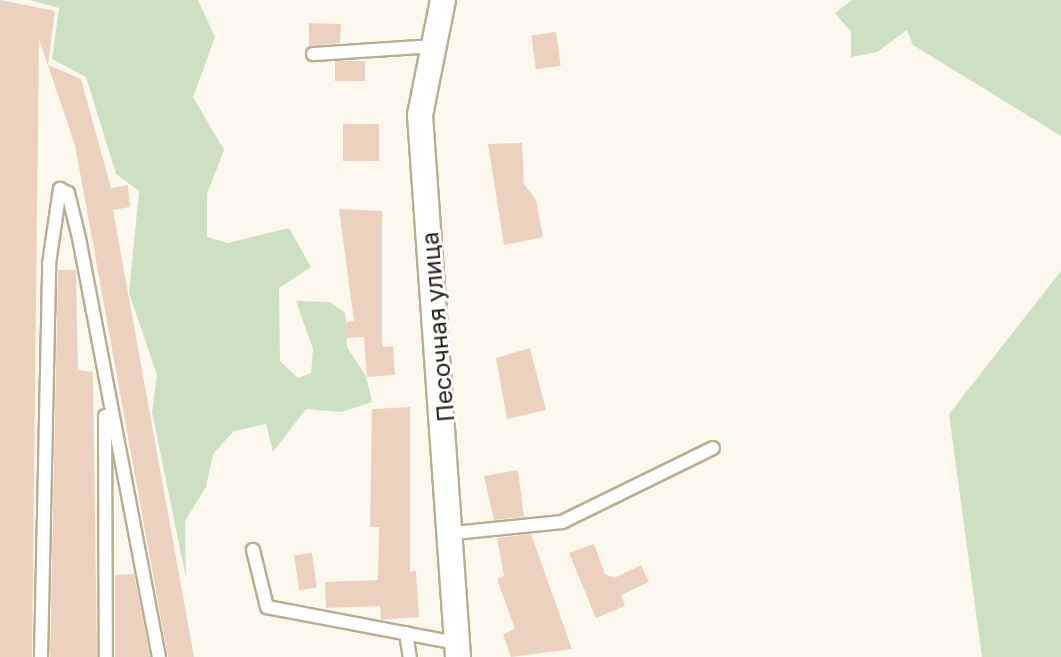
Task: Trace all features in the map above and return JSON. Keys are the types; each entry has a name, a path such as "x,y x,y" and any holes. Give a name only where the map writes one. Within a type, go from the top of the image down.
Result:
{"street":[{"name":"Песочная улица","path":"438,4 420,115 454,533 457,650"}],"lane":[{"path":"313,54 432,46"},
{"path":"41,657 49,264 60,189 72,207 159,657"},
{"path":"105,388 106,657"},
{"path":"454,533 562,522 713,448"},
{"path":"253,550 267,607 406,633 457,650"},
{"path":"406,633 410,657"}],"green space":[{"path":"30,0 198,0 215,37 193,97 224,150 207,194 207,237 228,243 289,228 311,267 279,288 280,361 298,378 311,373 313,349 296,301 330,302 345,313 347,347 366,376 372,402 341,412 306,409 273,452 266,424 234,431 213,454 206,487 185,521 186,578 152,412 157,375 129,293 139,191 116,174 86,77 52,59 59,8"},
{"path":"852,0 1061,0 1061,136 913,45 907,30 877,52 851,57 851,32 835,13"},
{"path":"1061,271 1061,657 982,657 949,414"}],"building":[{"path":"0,0 55,11 48,65 81,79 111,188 128,185 130,207 113,210 194,657 168,657 75,145 39,39 32,657 0,657"},
{"path":"309,23 341,24 340,43 309,46"},
{"path":"556,32 561,66 536,69 531,35"},
{"path":"335,61 365,61 365,81 335,81"},
{"path":"343,124 379,124 379,161 343,161"},
{"path":"522,143 524,184 536,200 543,237 504,245 488,144"},
{"path":"339,209 382,211 382,347 393,346 395,375 367,377 364,337 346,338 346,322 354,321"},
{"path":"58,270 76,270 78,370 93,372 97,657 50,657"},
{"path":"530,348 546,410 507,419 496,358"},
{"path":"410,407 410,572 416,571 419,617 381,620 380,606 326,608 325,582 378,580 379,527 370,527 372,409"},
{"path":"518,470 524,517 494,520 484,476"},
{"path":"531,534 572,649 511,657 503,634 515,629 497,579 504,576 497,538"},
{"path":"594,544 605,574 614,578 641,565 649,582 621,595 625,606 596,618 569,553"},
{"path":"312,553 317,588 299,590 294,556"},
{"path":"134,574 150,657 115,657 115,575"}]}
